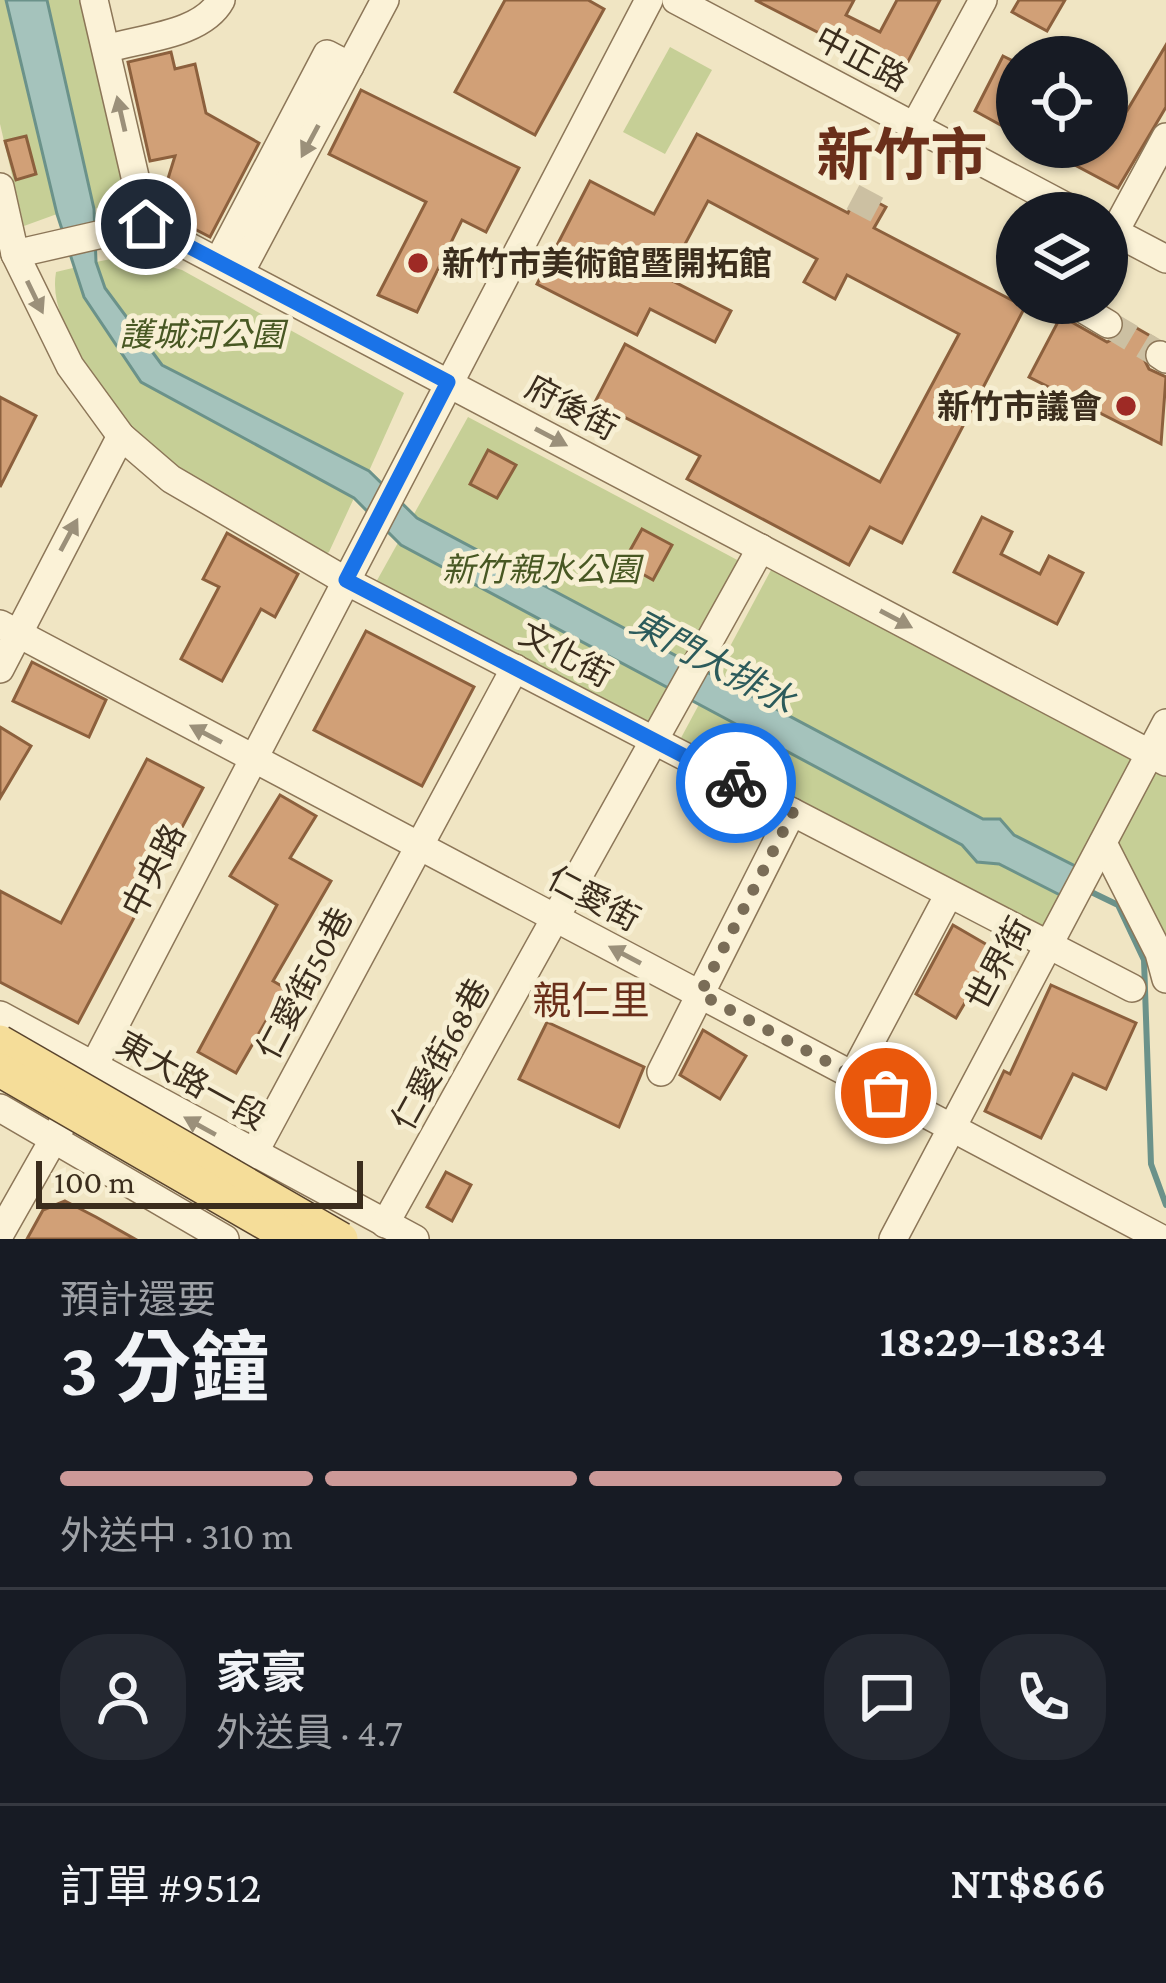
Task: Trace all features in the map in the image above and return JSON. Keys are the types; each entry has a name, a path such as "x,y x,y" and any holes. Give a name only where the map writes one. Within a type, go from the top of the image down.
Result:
{"main road":[{"path":"0,1042 340,1239"},
{"path":"0,1070 293,1239"}],"street":[{"path":"5,258 146,224 94,0"},
{"path":"106,49 179,30 217,9 221,0"},
{"path":"230,265 273,183 350,66 385,0"},
{"path":"448,382 649,0"},
{"name":"中正路","path":"676,0 1038,192"},
{"path":"914,127 983,0"},
{"path":"1128,204 1166,137"},
{"name":"文化街","path":"0,187 5,258 70,366 121,436 171,479 346,580 1132,988"},
{"name":"府後街","path":"146,224 1158,758"},
{"path":"1128,243 1166,259"},
{"name":"中央路","path":"0,1234 93,1066 448,382"},
{"path":"0,669 15,632 121,436"},
{"name":"仁愛街68巷","path":"385,1224 673,714 761,548"},
{"path":"0,692 15,632"},
{"name":"仁愛街","path":"15,632 952,1127 1110,1227 1158,1237"},
{"name":"仁愛街50巷","path":"253,1155 515,668"},
{"path":"1166,723 1158,758 1097,854 1160,953 1166,979"},
{"path":"661,1072 793,812"},
{"name":"世界街","path":"893,1239 1097,854"},
{"path":"853,1075 949,894"},
{"name":"東大路一段","path":"0,1015 415,1239"},
{"path":"42,1091 187,1230 226,1239"},
{"path":"0,1108 65,1118"}],"green space":[{"path":"0,0 6,0 57,214 24,226 0,124"},
{"path":"47,0 85,0 125,190 118,202 94,209"},
{"path":"670,47 712,70 665,154 623,132"},
{"name":"護城河公園","path":"131,255 182,270 404,393 369,471 162,365 105,288 96,262"},
{"name":"護城河公園","path":"77,267 84,297 141,382 354,498 329,552 324,555 216,494 154,448 126,420 101,388 60,313 56,272"},
{"name":"新竹親水公園","path":"468,417 743,563 655,741 370,593"},
{"path":"778,557 1150,754 1048,946 674,751"},
{"path":"1153,767 1166,775 1166,939 1113,840"}],"water":[{"path":"6,0 47,0 94,209 96,262 105,288 162,365 369,471 417,518 983,819 1000,819 1014,835 1079,868 1064,897 999,864 977,862 962,845 401,545 354,498 141,382 84,297 57,214"}],"building":[{"path":"505,0 588,0 604,9 535,135 455,92"},
{"path":"755,0 854,0 846,15 880,32 897,0 940,0 901,75"},
{"path":"1019,0 1065,0 1047,31 1012,12"},
{"path":"1166,45 1166,107 1118,188 1080,168 1128,168 1128,109"},
{"path":"171,52 175,69 195,64 206,113 259,143 210,237 166,214 162,198 175,156 150,161 128,62"},
{"path":"996,70 996,122 975,111"},
{"path":"361,90 519,168 486,232 462,220 417,312 378,295 426,202 329,154"},
{"path":"697,134 848,213 858,192 886,207 874,228 996,292 996,324 1016,324 902,543 870,527 849,565 687,479 700,456 595,402 625,344 880,482 959,334 847,275 835,299 804,282 817,259 708,201 667,278 731,311 715,342 650,309 637,335 537,284 590,181 654,214"},
{"path":"26,136 36,174 16,180 5,141"},
{"name":"新竹市議會","path":"1128,323 1154,338 1142,355 1149,369 1166,377 1161,444 1029,377 1057,324 1075,324 1107,342 1123,334"},
{"path":"0,397 36,416 0,487"},
{"path":"488,450 516,465 497,498 470,484"},
{"path":"982,517 1012,532 1001,554 1040,574 1049,556 1083,573 1057,624 954,572"},
{"path":"642,529 672,545 653,580 623,563"},
{"path":"227,533 298,574 275,617 261,609 222,681 181,659 219,587 203,579"},
{"path":"366,631 474,687 422,786 314,730"},
{"path":"32,662 106,700 89,737 13,701"},
{"path":"0,727 31,746 0,798"},
{"path":"147,759 203,788 78,1023 0,982 0,891 61,923"},
{"path":"280,795 316,816 290,858 331,881 273,981 285,988 236,1073 198,1052 277,905 230,876"},
{"path":"953,925 996,950 956,1018 916,994"},
{"path":"1051,985 1136,1023 1106,1089 1073,1074 1041,1138 985,1111 1004,1071 1010,1074"},
{"path":"547,1022 644,1067 619,1127 519,1079"},
{"path":"703,1030 746,1056 720,1099 680,1075"},
{"path":"446,1172 471,1185 452,1221 427,1207"},
{"path":"65,1201 135,1239 27,1239 43,1210"}],"waterway":[{"name":"東門大排水","path":"1085,889 1118,905 1144,960 1151,1164 1166,1205"}],"tunnel":[{"path":"853,197 885,214"},
{"path":"1108,324 1160,355"}],"way so far":[{"path":"736,783 793,812 700,994 886,1093"}],"place":[{"name":"新竹市美術館暨開拓館","path":"418,263"},
{"name":"新竹市議會","path":"1126,406"}],"district":[{"name":"新竹市","path":"902,155"},
{"name":"親仁里","path":"591,1000"}],"route":[{"path":"146,224 448,382 346,580 736,783"}]}
